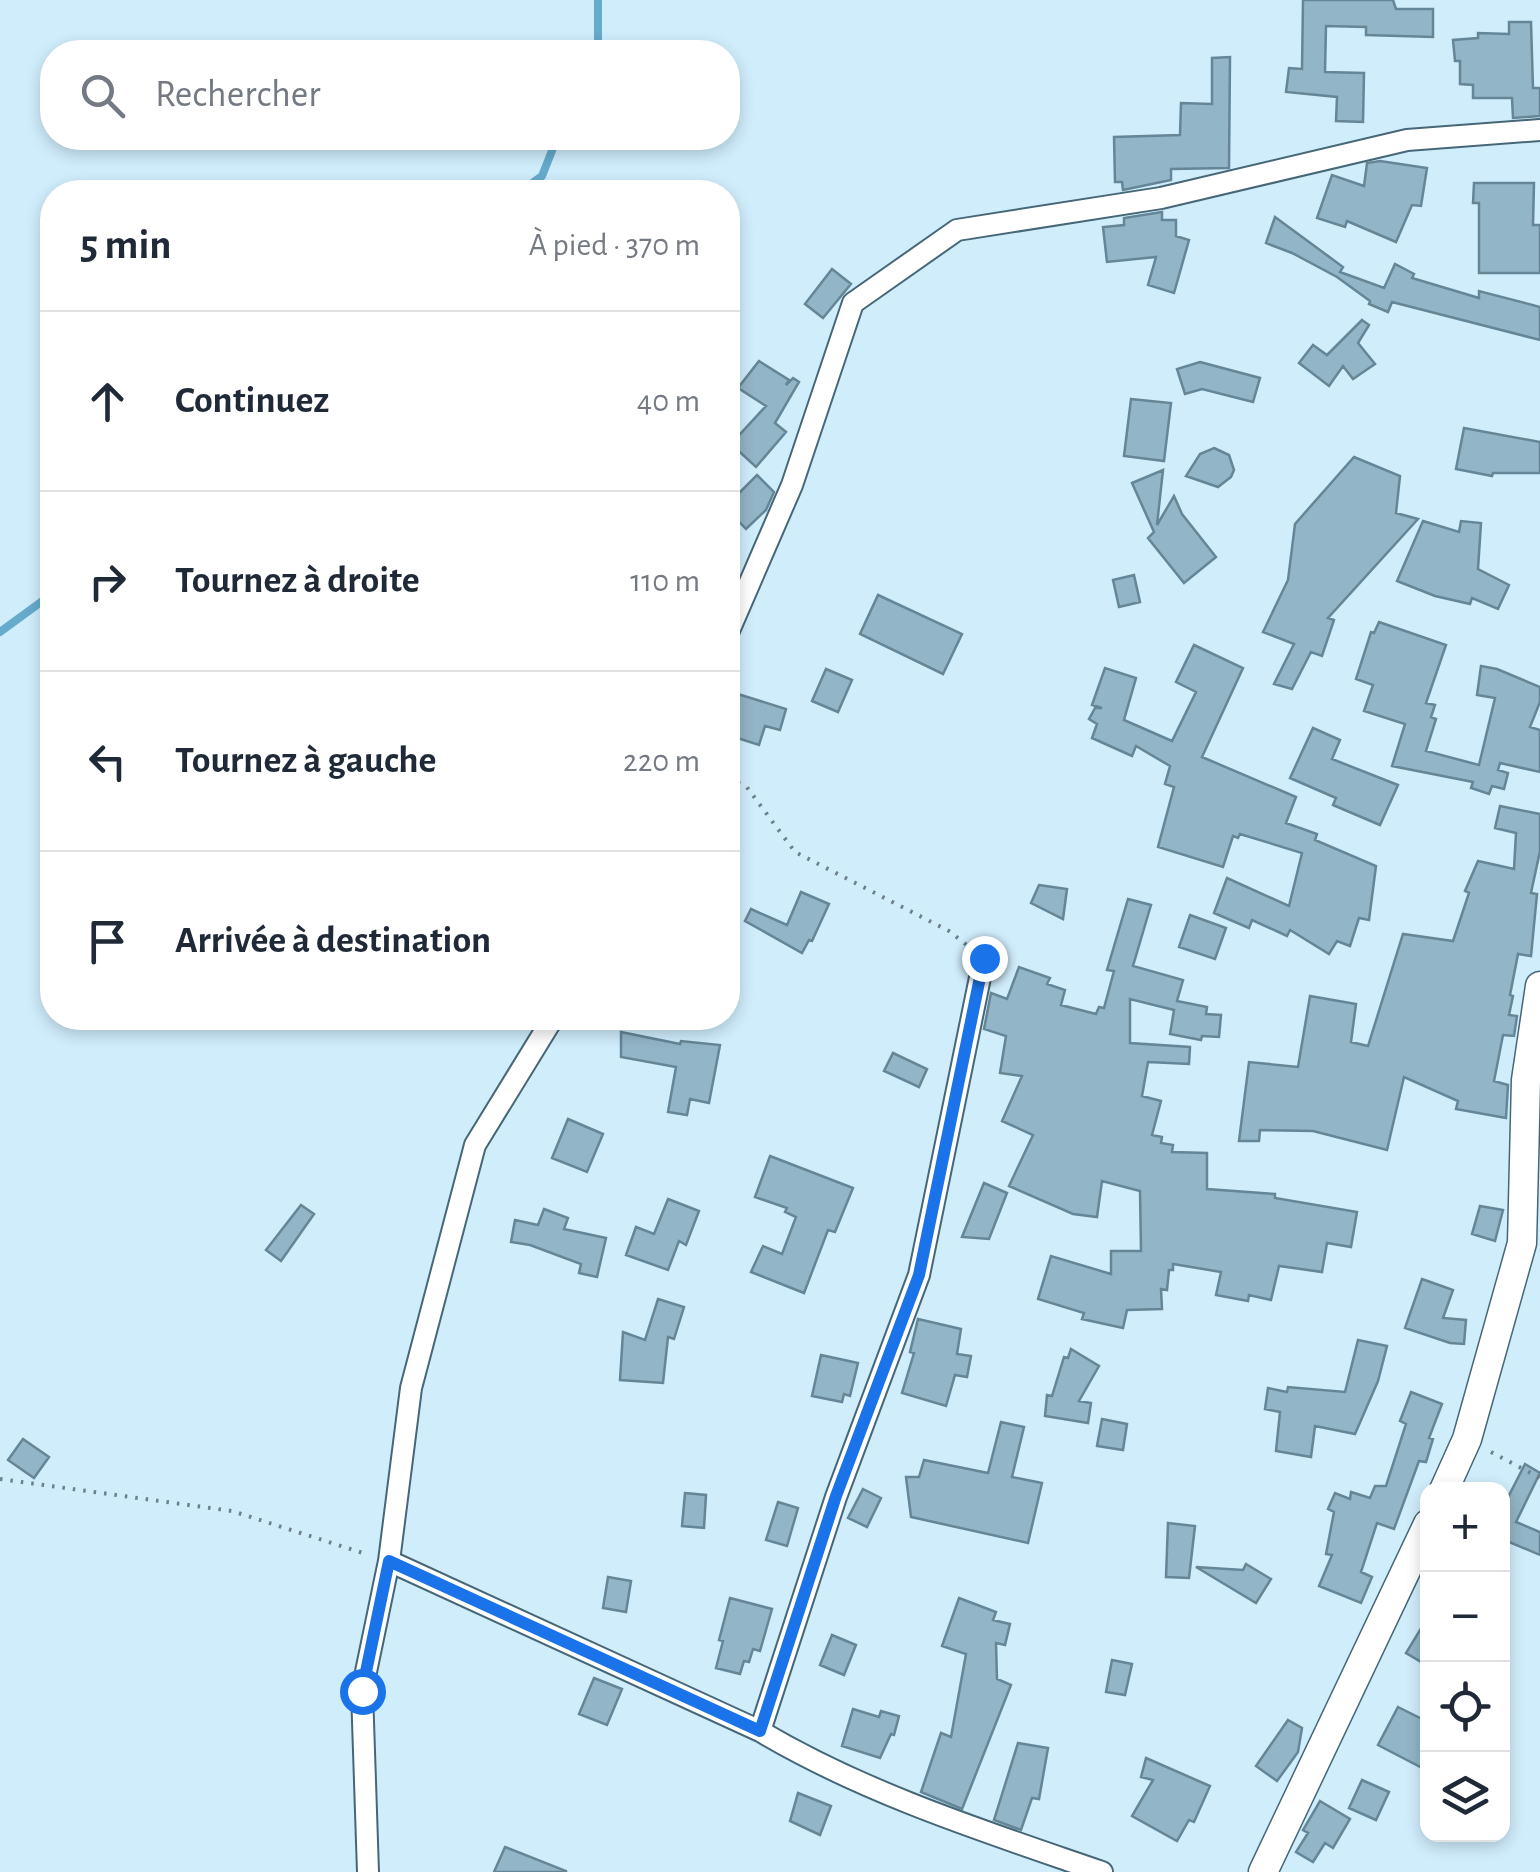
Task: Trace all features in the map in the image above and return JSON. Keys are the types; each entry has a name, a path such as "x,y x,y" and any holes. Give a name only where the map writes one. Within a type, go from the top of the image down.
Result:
{"main road":[{"path":"1448,1482 1468,1439 1522,1243 1526,1080 1540,986"},
{"path":"1263,1872 1420,1541"}],"street":[{"path":"740,605 792,484 854,303 957,230 1160,198 1408,140 1540,130"},
{"path":"760,1731 836,1496 919,1275 984,958"},
{"path":"368,1872 362,1691 389,1561 411,1388 475,1145 546,1030"},
{"path":"389,1561 760,1731 810,1761 926,1810 1102,1872"}],"path":[{"path":"740,783 746,786 795,852 949,931 984,958"},
{"path":"1468,1439 1540,1478"},
{"path":"0,1479 232,1511 389,1561"}],"building":[{"path":"1303,0 1393,0 1396,9 1433,9 1433,37 1366,35 1366,27 1326,26 1325,72 1364,73 1363,122 1336,121 1337,97 1286,92 1289,68 1302,69"},
{"path":"1509,22 1531,22 1533,88 1540,88 1540,116 1513,118 1512,98 1473,98 1473,85 1460,84 1460,61 1455,61 1453,40 1478,38 1478,33 1509,34"},
{"path":"1230,57 1229,168 1171,169 1171,180 1123,190 1122,182 1115,182 1114,137 1180,135 1181,103 1212,104 1212,58"},
{"path":"1380,161 1427,168 1421,206 1412,205 1396,242 1347,221 1345,227 1317,218 1332,175 1364,186 1367,163"},
{"path":"1474,183 1534,183 1533,225 1540,225 1540,273 1479,273 1479,203 1473,203"},
{"path":"1162,212 1162,220 1176,220 1176,236 1189,240 1174,293 1148,285 1156,257 1107,262 1103,227 1124,225 1124,218"},
{"path":"1275,217 1343,267 1340,272 1384,288 1395,264 1414,274 1412,278 1479,298 1479,291 1540,307 1540,340 1392,302 1388,312 1369,304 1337,277 1266,243"},
{"path":"832,269 851,284 823,318 805,304"},
{"path":"1362,320 1369,325 1358,343 1375,364 1353,379 1343,366 1329,386 1299,363 1313,345 1327,355"},
{"path":"759,361 789,380 786,385 793,378 799,382 775,423 786,432 756,467 740,452 740,434 766,406 740,389"},
{"path":"1200,362 1260,378 1253,402 1202,389 1185,394 1177,369"},
{"path":"1131,399 1171,403 1164,461 1124,456"},
{"path":"1464,428 1540,442 1540,473 1492,476 1456,469"},
{"path":"1214,448 1229,455 1234,470 1231,477 1218,487 1186,476 1200,454"},
{"path":"1354,457 1400,476 1396,513 1418,519 1328,618 1334,620 1322,656 1311,652 1292,689 1274,684 1294,644 1263,632 1288,580 1295,524"},
{"path":"1163,470 1157,525 1174,496 1182,514 1216,557 1184,583 1148,538 1154,532 1132,483"},
{"path":"757,475 774,492 766,510 746,529 740,523 740,492"},
{"path":"1423,521 1459,532 1461,521 1481,523 1478,569 1509,585 1498,609 1472,598 1470,604 1435,596 1397,581"},
{"path":"1134,575 1140,602 1119,607 1113,580"},
{"path":"878,595 962,634 943,674 860,634"},
{"path":"1379,622 1446,645 1426,703 1435,705 1431,717 1436,719 1426,751 1479,765 1495,698 1477,695 1481,666 1540,687 1540,702 1530,727 1540,730 1540,772 1500,763 1498,770 1508,773 1504,789 1492,786 1489,794 1471,788 1473,782 1392,766 1405,724 1364,711 1373,685 1356,679 1371,632"},
{"path":"1194,645 1243,668 1202,757 1296,797 1286,823 1317,834 1315,840 1376,866 1369,920 1359,918 1350,946 1337,941 1329,954 1290,930 1287,936 1252,920 1249,928 1214,913 1227,878 1289,906 1302,853 1240,834 1238,838 1233,836 1223,867 1158,847 1174,787 1165,784 1170,766 1136,746 1132,756 1092,738 1097,724 1089,719 1095,708 1102,708 1092,705 1105,668 1136,678 1124,720 1172,741 1196,692 1176,682"},
{"path":"826,669 852,680 838,712 812,701"},
{"path":"740,695 786,709 780,730 765,726 759,745 740,739"},
{"path":"1313,728 1340,740 1332,759 1398,785 1380,825 1333,805 1336,798 1290,778"},
{"path":"1500,806 1540,814 1540,851 1531,893 1537,894 1531,956 1518,954 1509,1015 1517,1016 1514,1036 1503,1035 1494,1081 1508,1085 1506,1118 1456,1109 1458,1101 1404,1077 1387,1150 1313,1131 1260,1130 1259,1141 1239,1141 1249,1062 1298,1067 1310,996 1356,1004 1351,1042 1368,1046 1403,934 1453,941 1469,893 1465,891 1478,861 1514,869 1516,833 1495,828"},
{"path":"1039,885 1067,889 1063,919 1031,903"},
{"path":"801,892 829,904 802,953 745,921 751,909 787,925"},
{"path":"1128,899 1151,905 1133,966 1183,980 1177,1001 1207,1007 1206,1014 1221,1015 1219,1037 1202,1036 1201,1040 1170,1034 1174,1010 1130,999 1130,1043 1190,1047 1189,1064 1148,1062 1142,1096 1161,1101 1152,1135 1162,1137 1161,1143 1173,1145 1172,1152 1207,1153 1207,1189 1275,1194 1275,1198 1357,1212 1351,1247 1327,1243 1322,1272 1279,1266 1271,1300 1249,1295 1248,1301 1216,1295 1221,1272 1173,1264 1167,1290 1161,1289 1162,1309 1127,1310 1123,1328 1082,1319 1084,1313 1038,1299 1051,1256 1111,1274 1111,1251 1141,1251 1140,1191 1102,1181 1097,1217 1073,1214 1009,1186 1033,1135 1002,1121 1022,1076 1000,1073 1006,1036 984,1029 991,993 1007,999 1019,967 1050,978 1047,984 1065,990 1061,1005 1096,1014 1099,1007 1104,1008 1114,971 1107,970"},
{"path":"1190,915 1226,928 1215,959 1179,947"},
{"path":"621,1032 680,1044 681,1041 720,1045 709,1103 690,1099 687,1115 668,1112 676,1067 621,1057"},
{"path":"893,1053 927,1069 919,1087 884,1071"},
{"path":"568,1119 603,1134 587,1172 552,1158"},
{"path":"770,1156 853,1188 835,1232 828,1230 804,1293 751,1272 763,1246 782,1254 796,1217 785,1212 787,1208 755,1197"},
{"path":"984,1183 1007,1193 989,1239 962,1237"},
{"path":"668,1199 699,1211 686,1245 679,1241 668,1270 626,1255 636,1227 654,1234"},
{"path":"301,1205 314,1214 281,1261 266,1250"},
{"path":"1480,1206 1503,1210 1495,1241 1472,1234"},
{"path":"544,1209 568,1218 564,1229 606,1238 597,1277 579,1273 581,1264 511,1242 515,1220 538,1225"},
{"path":"1422,1279 1453,1290 1443,1318 1466,1320 1464,1344 1405,1328"},
{"path":"658,1299 684,1307 674,1339 668,1337 663,1383 620,1380 623,1332 645,1340"},
{"path":"918,1319 961,1329 957,1354 971,1356 967,1377 955,1375 946,1406 902,1393 914,1353 910,1352"},
{"path":"1358,1340 1387,1346 1378,1381 1355,1434 1315,1426 1311,1457 1276,1451 1280,1412 1265,1409 1268,1388 1287,1392 1288,1387 1345,1392"},
{"path":"1071,1349 1099,1366 1079,1401 1091,1403 1088,1423 1045,1416 1047,1395 1052,1396 1064,1357 1068,1358"},
{"path":"821,1355 858,1363 850,1396 844,1394 842,1402 812,1396"},
{"path":"1411,1392 1442,1404 1429,1438 1433,1439 1426,1462 1419,1461 1394,1529 1377,1523 1361,1572 1372,1577 1361,1603 1319,1586 1332,1555 1326,1554 1334,1512 1328,1509 1335,1493 1350,1499 1351,1492 1370,1498 1375,1486 1386,1486 1406,1424 1400,1421"},
{"path":"1102,1419 1127,1424 1123,1450 1097,1446"},
{"path":"1001,1422 1024,1427 1012,1477 1042,1483 1028,1543 911,1517 906,1477 919,1477 924,1460 988,1473"},
{"path":"23,1439 49,1457 34,1478 8,1460"},
{"path":"1525,1464 1540,1473 1516,1522 1540,1532 1540,1555 1510,1542 1510,1493"},
{"path":"863,1489 881,1498 867,1527 848,1518"},
{"path":"685,1493 706,1495 704,1528 682,1526"},
{"path":"778,1502 798,1508 787,1546 766,1540"},
{"path":"1168,1523 1195,1526 1189,1578 1166,1577"},
{"path":"1246,1564 1271,1579 1256,1603 1196,1567 1243,1570"},
{"path":"608,1577 631,1581 626,1612 603,1608"},
{"path":"730,1598 772,1609 760,1651 753,1649 740,1674 716,1668"},
{"path":"959,1598 996,1612 993,1620 1010,1624 1005,1645 996,1643 997,1679 1011,1685 962,1809 921,1792 941,1733 951,1737 966,1654 942,1646"},
{"path":"1420,1630 1420,1661 1406,1653"},
{"path":"832,1635 856,1645 844,1675 820,1665"},
{"path":"1112,1660 1132,1664 1125,1695 1106,1692"},
{"path":"594,1678 622,1689 607,1725 579,1714"},
{"path":"1398,1707 1420,1718 1420,1767 1378,1745"},
{"path":"853,1709 879,1717 881,1711 899,1716 894,1735 891,1734 880,1758 842,1746"},
{"path":"1288,1720 1302,1728 1298,1752 1277,1781 1256,1766"},
{"path":"1018,1743 1048,1748 1039,1799 1032,1798 1021,1830 994,1820"},
{"path":"1146,1758 1210,1786 1194,1822 1189,1820 1177,1841 1132,1816 1153,1780 1141,1777"},
{"path":"1362,1780 1389,1792 1376,1820 1349,1808"},
{"path":"798,1793 831,1806 820,1835 790,1821"},
{"path":"1320,1801 1350,1819 1333,1848 1325,1843 1313,1862 1296,1852 1308,1833 1303,1830"},
{"path":"505,1847 566,1871 566,1872 494,1872"}],"waterway":[{"path":"598,0 598,40"},
{"path":"536,180 542,176 552,150"},
{"path":"0,632 40,603"}],"route":[{"path":"362,1691 389,1561 760,1731 836,1496 919,1275 984,958"}]}
